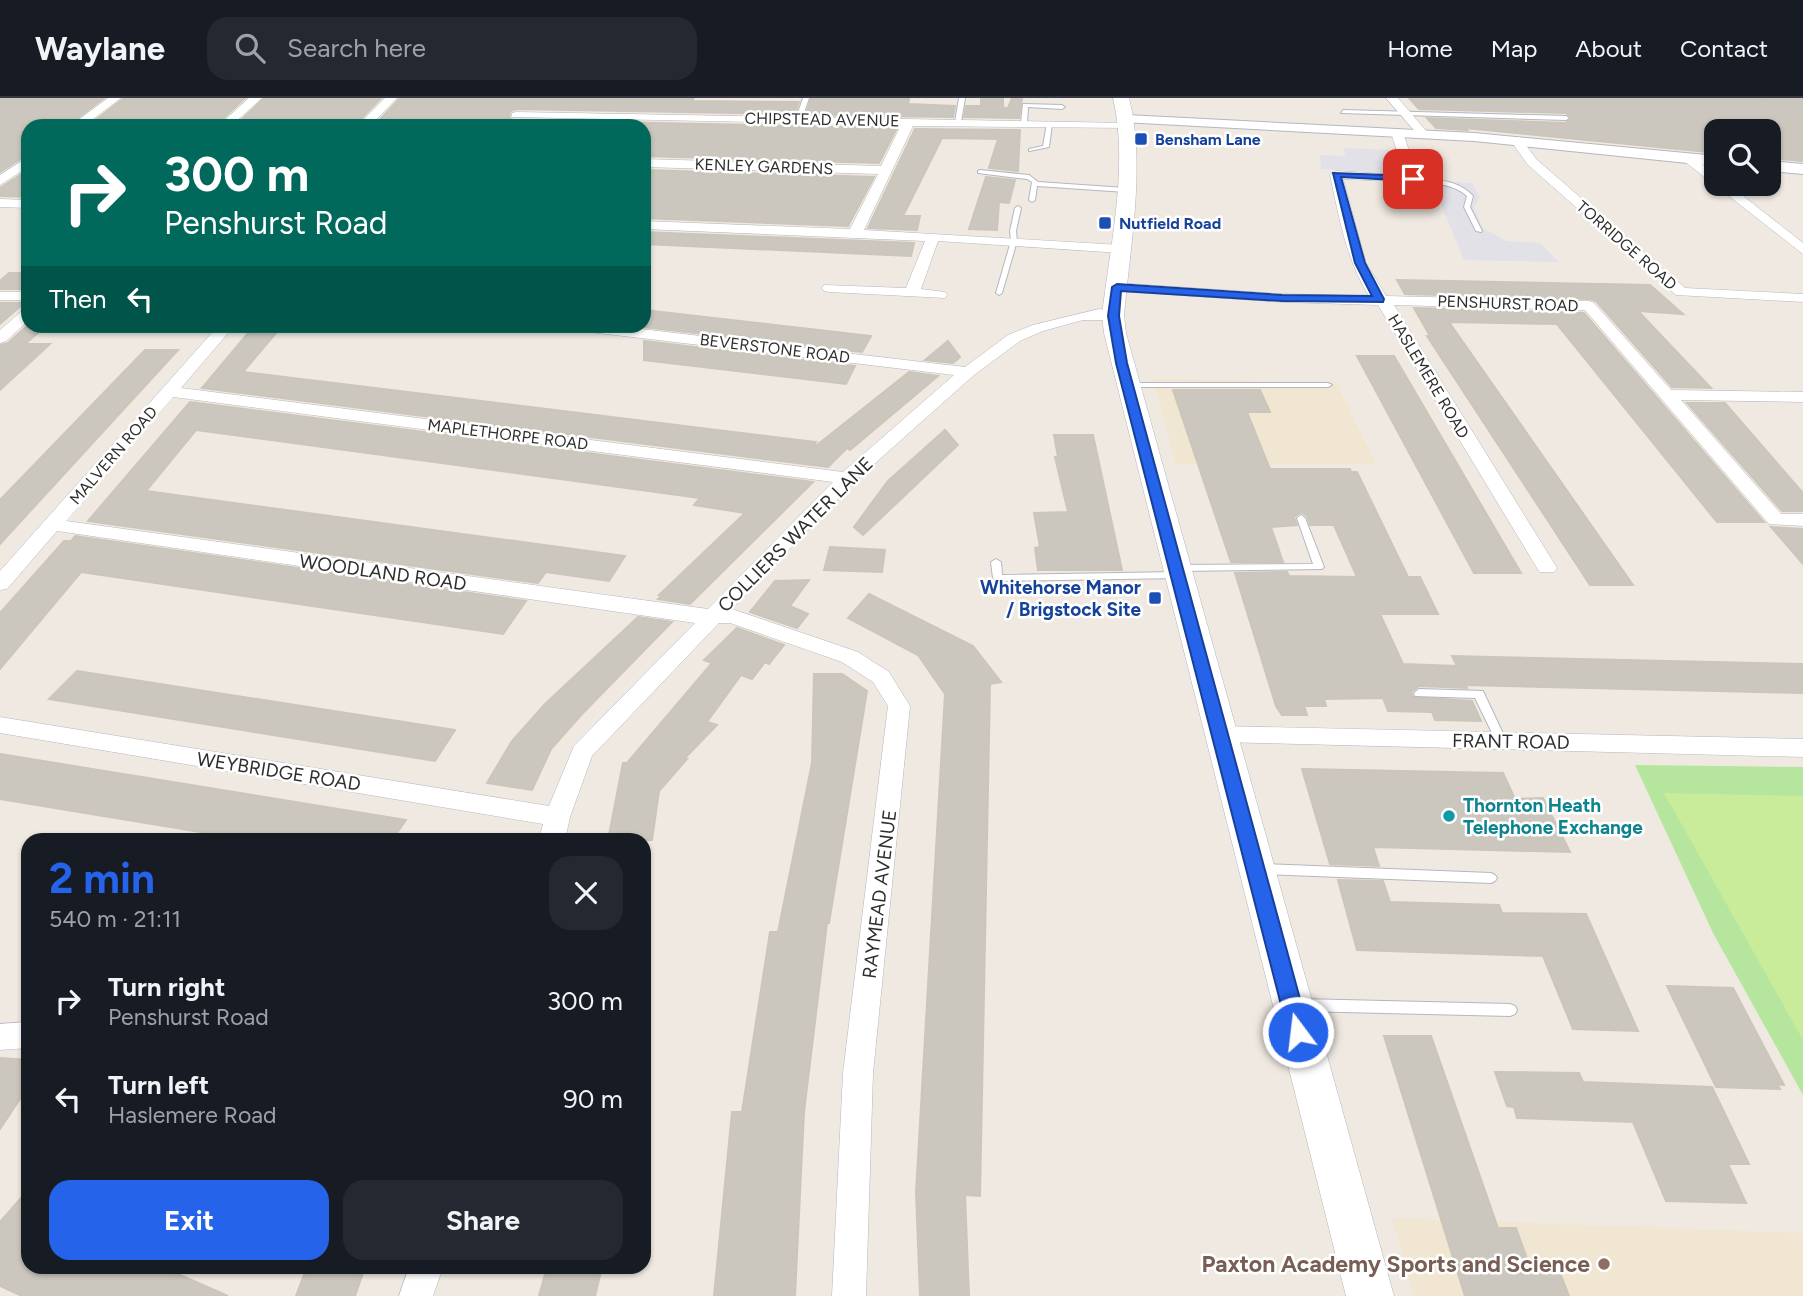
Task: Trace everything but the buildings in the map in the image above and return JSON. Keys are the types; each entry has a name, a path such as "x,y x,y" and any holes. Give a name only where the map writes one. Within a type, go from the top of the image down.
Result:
{"main road":[{"path":"1125,114 1126,190 1115,301 1115,333 1370,1296"}],"street":[{"path":"86,119 115,98"},
{"path":"232,119 256,98"},
{"path":"370,119 391,98"},
{"path":"1392,98 1423,134"},
{"name":"CHIPSTEAD AVENUE","path":"514,119 520,111 1049,124 1125,114"},
{"path":"1125,114 1517,141 1704,160"},
{"path":"855,234 909,121"},
{"path":"1397,133 1413,179"},
{"name":"TORRIDGE ROAD","path":"1517,141 1532,162 1681,292 1803,298"},
{"path":"1688,158 1704,171"},
{"name":"KENLEY GARDENS","path":"651,163 884,170"},
{"path":"0,181 21,166"},
{"path":"1781,167 1803,169"},
{"name":"HASLEMERE ROAD","path":"1413,179 1336,174 1360,263 1379,299 1386,305 1547,568"},
{"path":"1736,196 1803,250"},
{"path":"0,203 21,204"},
{"path":"651,225 1014,241 1121,249"},
{"path":"912,293 933,237"},
{"path":"829,288 940,295"},
{"path":"0,296 21,296"},
{"name":"PENSHURST ROAD","path":"1115,301 1379,299 1589,306 1776,520 1803,520"},
{"name":"COLLIERS WATER LANE","path":"555,829 582,752 847,478 968,372 1014,338 1038,328 1091,315 1115,301"},
{"path":"0,338 21,319"},
{"name":"MALVERN ROAD","path":"0,584 220,333"},
{"name":"BEVERSTONE ROAD","path":"640,333 968,372"},
{"name":"MAPLETHORPE ROAD","path":"169,391 847,478"},
{"path":"1666,395 1803,397"},
{"name":"WOODLAND ROAD","path":"52,525 696,616 715,615"},
{"name":"RAYMEAD AVENUE","path":"715,615 732,616 849,657 881,677 899,706 858,1073 849,1296"},
{"name":"WEYBRIDGE ROAD","path":"0,725 555,829"},
{"name":"FRANT ROAD","path":"1220,734 1803,748"},
{"path":"0,1037 21,1036"},
{"path":"416,1296 424,1274"}],"lane":[{"path":"799,119 806,98"},
{"path":"958,122 962,98"},
{"path":"1024,123 1025,105 1062,107"},
{"path":"1343,112 1566,118"},
{"path":"1031,150 1046,147 1049,124"},
{"path":"981,172 1025,175 1035,184 1126,190"},
{"path":"1413,179 1448,184 1467,191 1471,196 1467,207 1479,231"},
{"path":"1032,200 1035,184"},
{"path":"999,293 1014,241 1013,231 1018,208"},
{"path":"1128,385 1328,385"},
{"path":"996,562 998,578 1319,567 1301,518"},
{"path":"1419,693 1479,694 1500,740"},
{"path":"1256,869 1491,878"},
{"path":"1292,1005 1510,1010"}],"shaded area":[{"path":"1344,148 1390,150 1396,173 1321,169 1320,155 1345,156"},
{"path":"1431,180 1472,183 1480,197 1474,208 1483,228 1506,241 1540,243 1559,262 1464,260"},
{"path":"1153,379 1336,382 1376,464 1176,464"},
{"name":"Paxton Academy Sports and Science","path":"1392,1218 1803,1233 1803,1296 1414,1296"}],"green space":[{"path":"1635,765 1803,767 1803,1095 1713,933"},
{"path":"1664,793 1803,796 1803,1040"}],"place":[{"name":"Bensham Lane","path":"1141,139"},
{"name":"Nutfield Road","path":"1105,223"},
{"name":"Whitehorse Manor / Brigstock Site","path":"1155,598"},
{"name":"Thornton Heath Telephone Exchange","path":"1449,816"},
{"name":"Paxton Academy Sports and Science","path":"1604,1264"}],"route":[{"path":"1298,1032 1278,948 1121,363 1114,316 1117,287 1282,298 1379,299 1360,263 1336,174 1413,179"}]}
